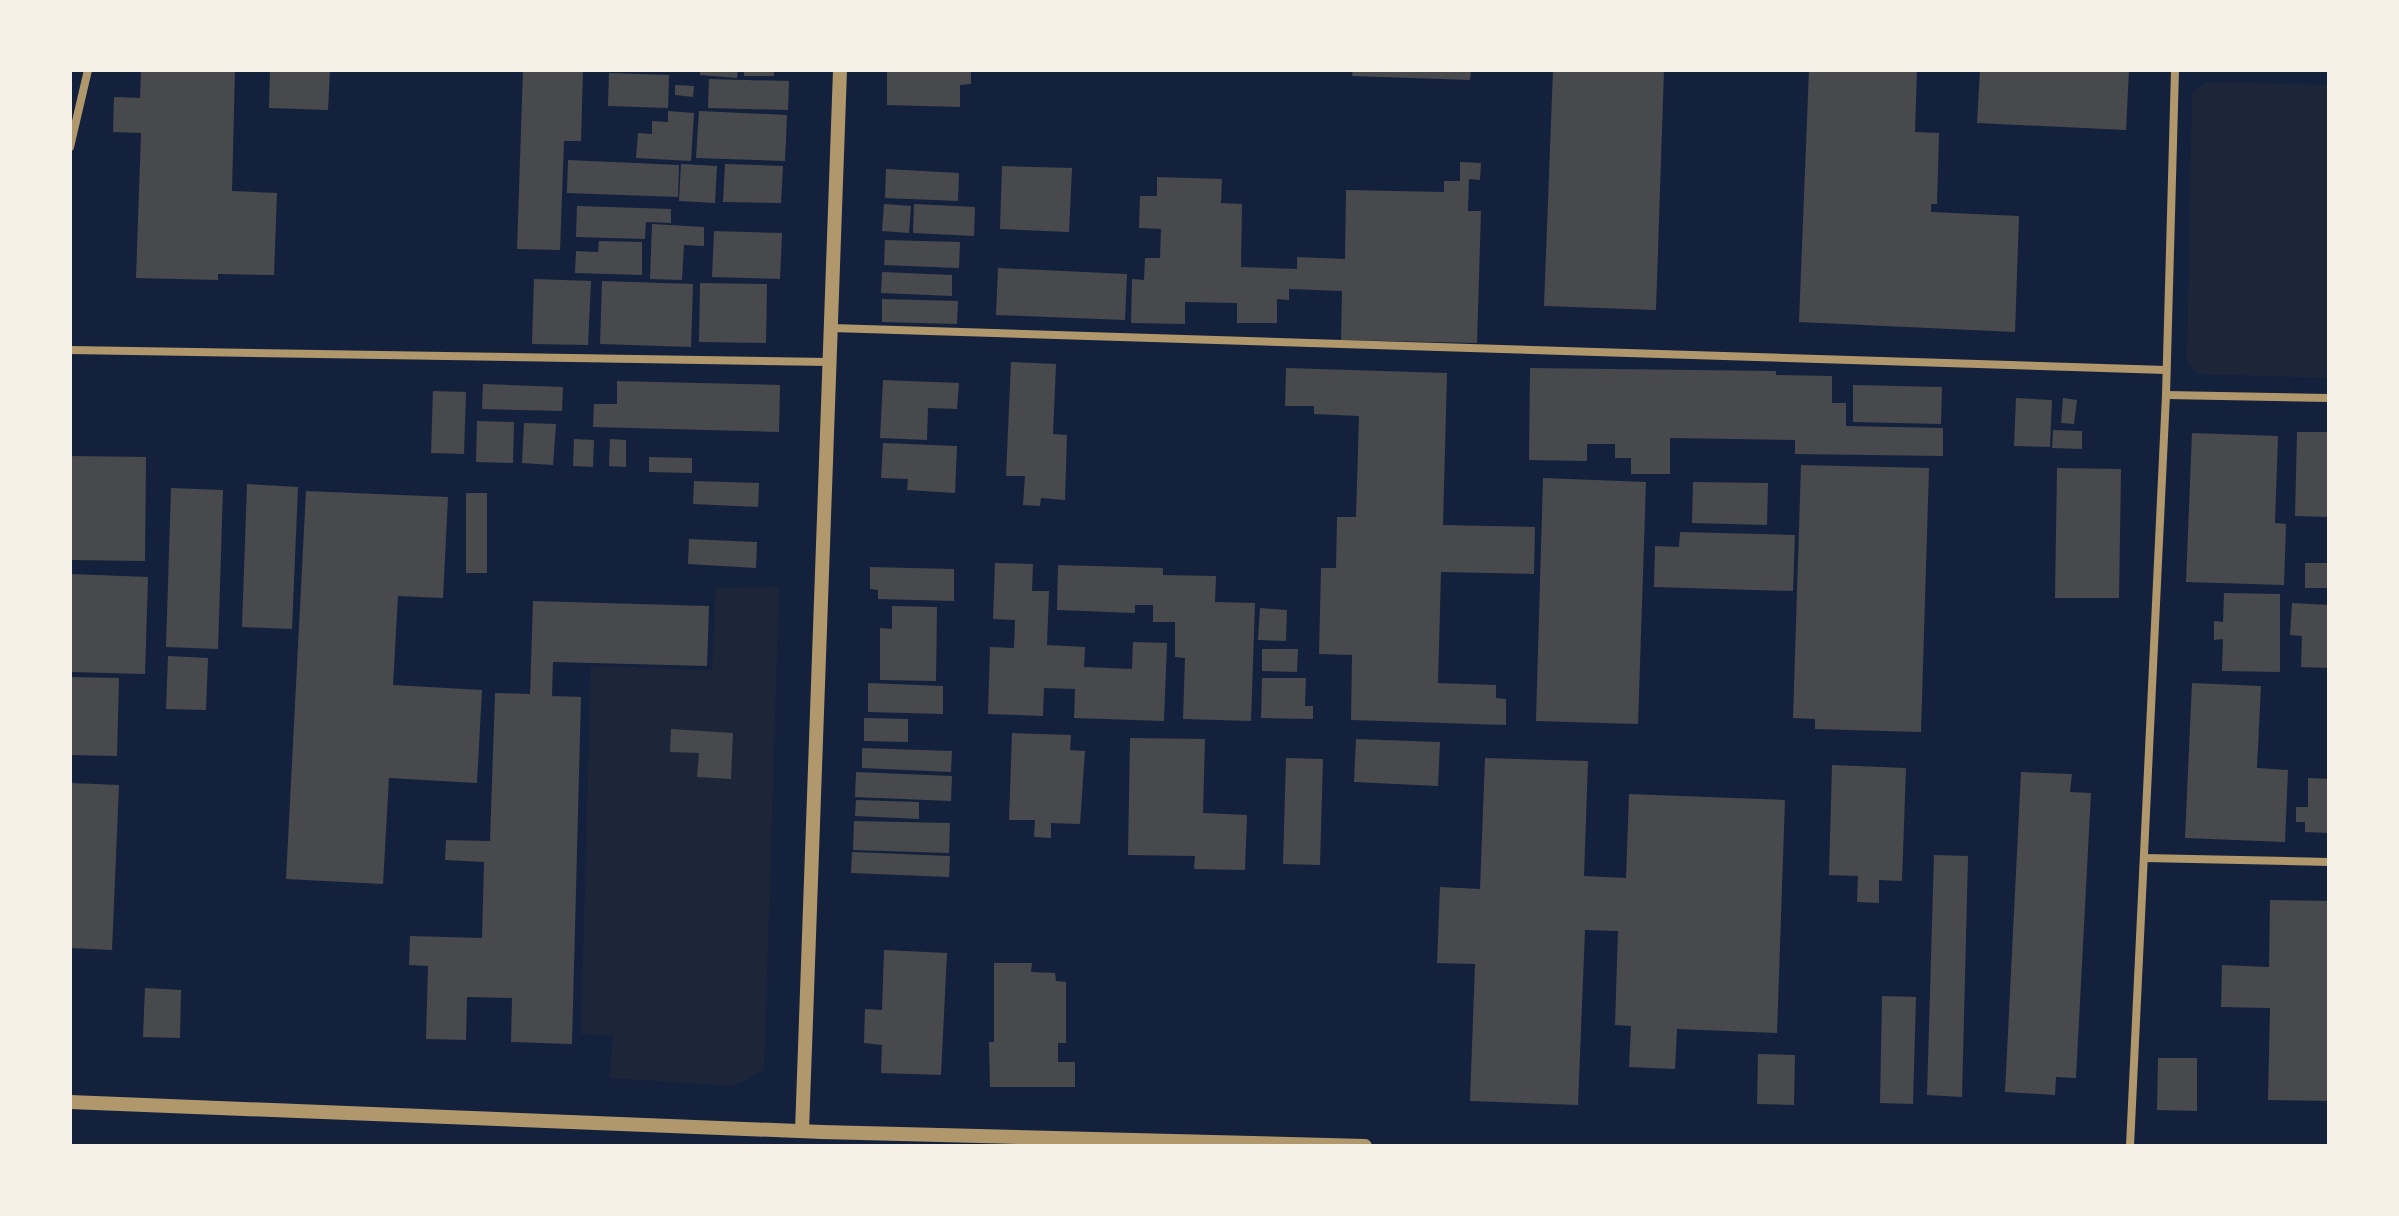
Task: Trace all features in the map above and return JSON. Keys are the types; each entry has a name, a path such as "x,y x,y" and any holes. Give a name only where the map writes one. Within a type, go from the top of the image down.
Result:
{"street":[{"path":"70,147 88,70"},
{"path":"802,1131 840,70"},
{"path":"2130,1146 2166,395 2175,70"},
{"path":"832,328 2166,370"},
{"path":"70,350 831,362"},
{"path":"2166,395 2329,398"},
{"path":"2144,858 2329,862"},
{"path":"70,1102 802,1131 822,1139 1365,1146"}],"shaded area":[{"path":"2207,82 2329,85 2329,378 2197,374 2187,362 2192,93"},
{"path":"779,587 764,1070 734,1086 610,1078 613,1035 581,1034 591,666 712,670 716,588"}],"building":[{"path":"141,70 235,70 232,191 277,193 274,275 218,274 218,280 136,278 141,133 113,132 114,97 140,98"},
{"path":"270,70 330,70 328,110 269,108"},
{"path":"523,70 583,70 581,141 564,141 560,250 517,249"},
{"path":"700,70 738,70 737,78 700,75"},
{"path":"744,70 774,70 774,76 744,76"},
{"path":"887,70 971,70 971,84 960,85 960,107 887,105"},
{"path":"1353,70 1471,70 1470,80 1352,76"},
{"path":"1553,70 1664,70 1656,310 1544,306"},
{"path":"1809,70 1917,70 1915,132 1939,133 1937,204 1931,204 1931,212 2019,216 2015,332 1799,322"},
{"path":"1980,70 2129,70 2126,130 1977,123"},
{"path":"609,73 669,75 668,108 608,106"},
{"path":"709,79 789,81 788,110 708,108"},
{"path":"675,85 694,86 693,97 675,95"},
{"path":"668,111 694,113 691,161 636,158 638,133 652,134 652,121 668,122"},
{"path":"699,111 787,115 785,161 696,158"},
{"path":"568,160 679,165 678,197 567,193"},
{"path":"1460,162 1481,163 1480,180 1469,179 1468,211 1481,211 1477,343 1341,340 1342,291 1289,289 1289,300 1277,299 1277,323 1237,323 1237,303 1185,302 1185,324 1131,323 1132,279 1144,280 1145,258 1160,258 1161,229 1139,228 1140,196 1157,196 1157,177 1222,179 1221,203 1242,204 1241,267 1297,269 1297,257 1345,259 1346,190 1444,192 1444,181 1460,181"},
{"path":"681,164 717,166 715,203 679,201"},
{"path":"725,164 783,166 781,203 723,202"},
{"path":"1002,166 1072,168 1069,232 1000,229"},
{"path":"886,169 959,173 958,201 885,198"},
{"path":"884,204 911,206 909,233 882,231"},
{"path":"914,204 975,207 974,236 913,233"},
{"path":"577,206 671,209 671,223 646,222 645,239 576,237"},
{"path":"652,224 704,227 704,246 684,245 682,280 650,279"},
{"path":"714,231 782,233 780,279 712,277"},
{"path":"885,240 960,242 959,268 884,265"},
{"path":"599,241 642,242 642,275 575,273 576,251 598,252"},
{"path":"998,268 1127,274 1125,320 996,315"},
{"path":"882,272 952,275 952,296 881,293"},
{"path":"534,279 591,281 588,345 532,344"},
{"path":"602,281 693,284 691,347 600,344"},
{"path":"700,283 767,284 766,343 699,342"},
{"path":"882,299 958,301 957,324 882,322"},
{"path":"1011,362 1056,364 1053,434 1067,435 1065,500 1041,498 1040,506 1023,505 1025,476 1006,476"},
{"path":"1286,368 1447,373 1443,525 1535,527 1534,574 1441,572 1438,683 1496,685 1496,698 1506,699 1506,725 1351,720 1352,655 1319,654 1321,568 1336,568 1337,517 1356,517 1359,416 1314,414 1314,406 1285,406"},
{"path":"1530,368 1776,371 1776,375 1832,376 1832,403 1846,403 1846,426 1943,428 1943,456 1795,454 1795,440 1670,438 1670,474 1631,474 1631,458 1615,458 1615,444 1587,444 1587,461 1529,460"},
{"path":"883,380 959,383 957,409 928,408 927,440 880,438"},
{"path":"617,381 780,385 779,432 593,427 594,404 617,404"},
{"path":"483,384 563,387 562,411 482,409"},
{"path":"1853,385 1942,387 1941,424 1853,422"},
{"path":"433,391 466,392 464,454 431,453"},
{"path":"2016,398 2052,400 2050,447 2014,446"},
{"path":"2063,398 2077,400 2074,424 2061,423"},
{"path":"477,421 514,422 513,463 476,462"},
{"path":"524,423 556,424 553,465 522,463"},
{"path":"2053,430 2082,431 2082,449 2052,448"},
{"path":"2297,432 2329,432 2329,517 2295,516"},
{"path":"2192,433 2278,436 2275,523 2286,524 2284,585 2186,582"},
{"path":"574,439 594,440 593,467 573,466"},
{"path":"610,439 626,440 626,467 609,466"},
{"path":"883,443 957,446 955,493 907,490 908,479 881,478"},
{"path":"70,456 146,457 145,561 70,560"},
{"path":"649,457 692,458 692,473 649,472"},
{"path":"1801,465 1929,468 1921,732 1815,729 1815,719 1793,718"},
{"path":"2057,468 2121,469 2119,598 2055,598"},
{"path":"1543,478 1646,482 1638,724 1536,721"},
{"path":"694,481 759,483 758,507 693,504"},
{"path":"1693,482 1768,483 1767,525 1692,523"},
{"path":"247,484 298,487 292,629 242,627"},
{"path":"171,488 223,490 218,649 166,647"},
{"path":"306,491 448,497 443,598 398,596 393,685 482,690 477,783 389,778 383,884 286,879"},
{"path":"466,493 487,493 487,573 466,573"},
{"path":"1680,532 1795,535 1793,591 1654,587 1655,546 1679,547"},
{"path":"689,539 757,542 756,568 688,564"},
{"path":"995,563 1033,564 1032,591 1049,591 1047,645 1085,647 1084,667 1132,669 1133,642 1167,643 1164,721 1074,718 1075,689 1044,688 1043,716 988,714 990,647 1014,648 1015,620 993,619"},
{"path":"2305,563 2329,563 2329,588 2305,588"},
{"path":"1058,565 1163,568 1163,575 1216,576 1215,602 1255,603 1251,721 1183,719 1185,658 1175,657 1175,622 1153,622 1153,605 1135,605 1135,613 1057,610"},
{"path":"870,567 954,569 954,601 878,599 878,590 870,589"},
{"path":"70,574 148,577 145,674 70,672"},
{"path":"2224,593 2280,594 2280,672 2222,671 2223,639 2214,640 2214,621 2223,622"},
{"path":"533,601 709,606 707,666 553,662 552,696 581,697 572,1044 511,1042 512,998 467,997 466,1040 426,1039 428,966 409,965 410,936 482,938 484,862 445,860 446,840 490,841 495,693 530,694"},
{"path":"2292,603 2329,605 2329,668 2301,667 2302,636 2290,635"},
{"path":"892,606 937,607 936,681 880,680 880,628 892,629"},
{"path":"1260,608 1287,610 1286,641 1258,640"},
{"path":"1262,649 1298,649 1297,672 1262,671"},
{"path":"168,656 208,658 206,710 166,709"},
{"path":"70,677 119,678 117,756 70,755"},
{"path":"1262,678 1306,678 1305,706 1313,706 1313,719 1261,718"},
{"path":"868,683 943,686 943,714 868,712"},
{"path":"2192,683 2261,686 2257,768 2288,770 2285,842 2185,838"},
{"path":"864,718 908,719 908,742 864,741"},
{"path":"671,729 733,733 731,779 697,777 699,753 670,752"},
{"path":"1012,733 1071,735 1070,750 1085,751 1080,824 1051,823 1051,838 1034,837 1035,820 1009,820"},
{"path":"1130,738 1205,739 1203,813 1247,815 1245,870 1194,869 1195,856 1128,855"},
{"path":"1356,739 1440,742 1438,786 1354,782"},
{"path":"862,748 952,751 951,772 862,768"},
{"path":"1286,758 1323,759 1320,865 1283,864"},
{"path":"1485,758 1588,761 1584,876 1626,878 1629,794 1785,800 1777,1033 1677,1029 1675,1069 1629,1067 1631,1026 1615,1025 1618,931 1585,930 1578,1105 1470,1101 1475,964 1437,963 1440,887 1480,889"},
{"path":"1832,765 1906,768 1902,881 1879,880 1879,903 1857,902 1858,876 1829,875"},
{"path":"856,772 952,776 951,801 855,797"},
{"path":"2021,772 2072,774 2070,792 2091,793 2076,1078 2056,1077 2055,1095 2005,1092"},
{"path":"2308,778 2329,779 2329,833 2305,832 2305,822 2296,822 2296,807 2308,807"},
{"path":"70,783 119,785 112,950 70,948"},
{"path":"856,800 919,802 919,819 855,816"},
{"path":"854,821 950,823 949,853 853,850"},
{"path":"852,852 950,856 949,877 851,873"},
{"path":"1934,855 1968,856 1962,1097 1927,1095"},
{"path":"2270,900 2329,901 2329,1101 2268,1100 2270,1008 2221,1007 2222,965 2269,967"},
{"path":"884,950 947,953 941,1075 881,1073 882,1045 864,1043 865,1009 882,1010"},
{"path":"994,963 1032,963 1031,972 1055,973 1056,981 1066,982 1066,1043 1058,1043 1058,1062 1075,1062 1075,1087 990,1087 989,1042 994,1042"},
{"path":"145,988 181,990 180,1038 143,1037"},
{"path":"1882,996 1916,997 1913,1104 1880,1103"},
{"path":"1758,1054 1795,1055 1794,1105 1757,1104"},
{"path":"2158,1058 2197,1058 2197,1111 2157,1110"}]}
